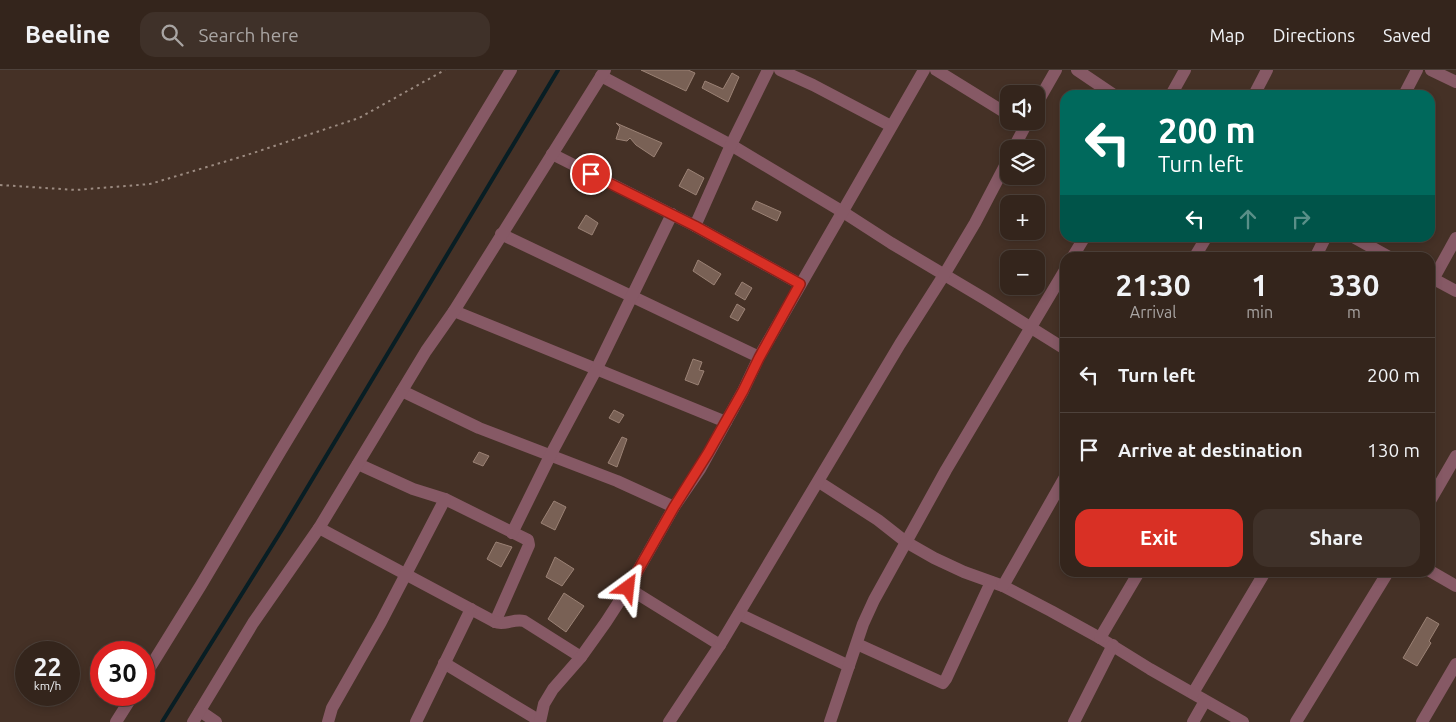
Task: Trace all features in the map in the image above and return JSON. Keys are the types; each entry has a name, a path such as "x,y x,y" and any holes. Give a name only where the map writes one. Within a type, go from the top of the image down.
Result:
{"street":[{"path":"155,659 511,70"},
{"path":"695,226 768,70"},
{"path":"444,664 540,721 544,704 552,689 581,657 628,588 674,507 700,469 800,284 924,70"},
{"path":"936,70 1000,110"},
{"path":"1045,89 1056,70"},
{"path":"1077,70 1107,90"},
{"path":"1174,90 1185,70"},
{"path":"1257,90 1267,70"},
{"path":"1407,90 1418,70"},
{"path":"1430,70 1456,82"},
{"path":"786,71 891,126"},
{"path":"216,722 197,717 253,623 319,528 426,351 454,311 603,73 732,145 1060,346"},
{"path":"552,154 695,226 800,284"},
{"path":"669,722 720,645 819,482 900,344 944,275 1000,174"},
{"path":"512,533 551,454 597,368 672,214"},
{"path":"501,234 759,358"},
{"path":"1435,273 1456,238"},
{"path":"1362,242 1380,252"},
{"path":"830,722 874,600 946,470 1060,279"},
{"path":"1435,282 1456,291"},
{"path":"454,311 726,422"},
{"path":"402,391 479,428 618,481 674,507"},
{"path":"1435,493 1456,456"},
{"path":"358,464 413,489 445,499 528,540 529,545 495,622"},
{"path":"819,482 878,520 906,542 941,562 997,584 1100,638 1243,722"},
{"path":"857,644 943,683 997,584 1060,485"},
{"path":"328,722 332,708 406,575 445,499"},
{"path":"319,528 495,622 504,624 519,620 524,621 581,657"},
{"path":"1435,574 1456,586"},
{"path":"1100,638 1136,577"},
{"path":"1193,694 1262,577"},
{"path":"1296,722 1385,577"},
{"path":"628,588 720,645"},
{"path":"416,722 471,609"},
{"path":"739,614 849,666"},
{"path":"1074,722 1113,645"},
{"path":"1422,722 1456,664"},
{"path":"1193,722 1205,701"},
{"path":"116,722 126,706"}],"path":[{"path":"0,185 76,190 150,184 360,118 444,70"}],"building":[{"path":"641,70 688,70 695,73 686,91"},
{"path":"732,73 739,77 728,102 702,88 705,81 723,89"},
{"path":"616,123 662,143 654,157 636,145 630,138 627,141 616,139 620,127"},
{"path":"688,169 704,178 696,195 679,186"},
{"path":"756,201 781,212 777,221 752,209"},
{"path":"586,215 598,223 592,235 578,228"},
{"path":"698,260 721,274 714,285 693,271"},
{"path":"742,282 752,288 745,300 735,294"},
{"path":"737,304 745,309 738,321 730,317"},
{"path":"693,359 702,362 699,370 704,371 698,385 685,380"},
{"path":"614,410 624,415 619,423 609,418"},
{"path":"622,437 627,439 617,467 608,463"},
{"path":"479,452 489,456 483,466 473,462"},
{"path":"554,501 566,507 555,530 541,523"},
{"path":"496,542 512,547 501,567 487,559"},
{"path":"555,557 574,569 562,586 546,577"},
{"path":"564,593 584,606 566,632 548,619"},
{"path":"1427,617 1439,624 1429,641 1431,643 1417,666 1403,658"}],"waterway":[{"path":"162,722 283,528 558,70"}],"route":[{"path":"591,174 695,226 800,284 700,469 674,507 628,588"}]}
